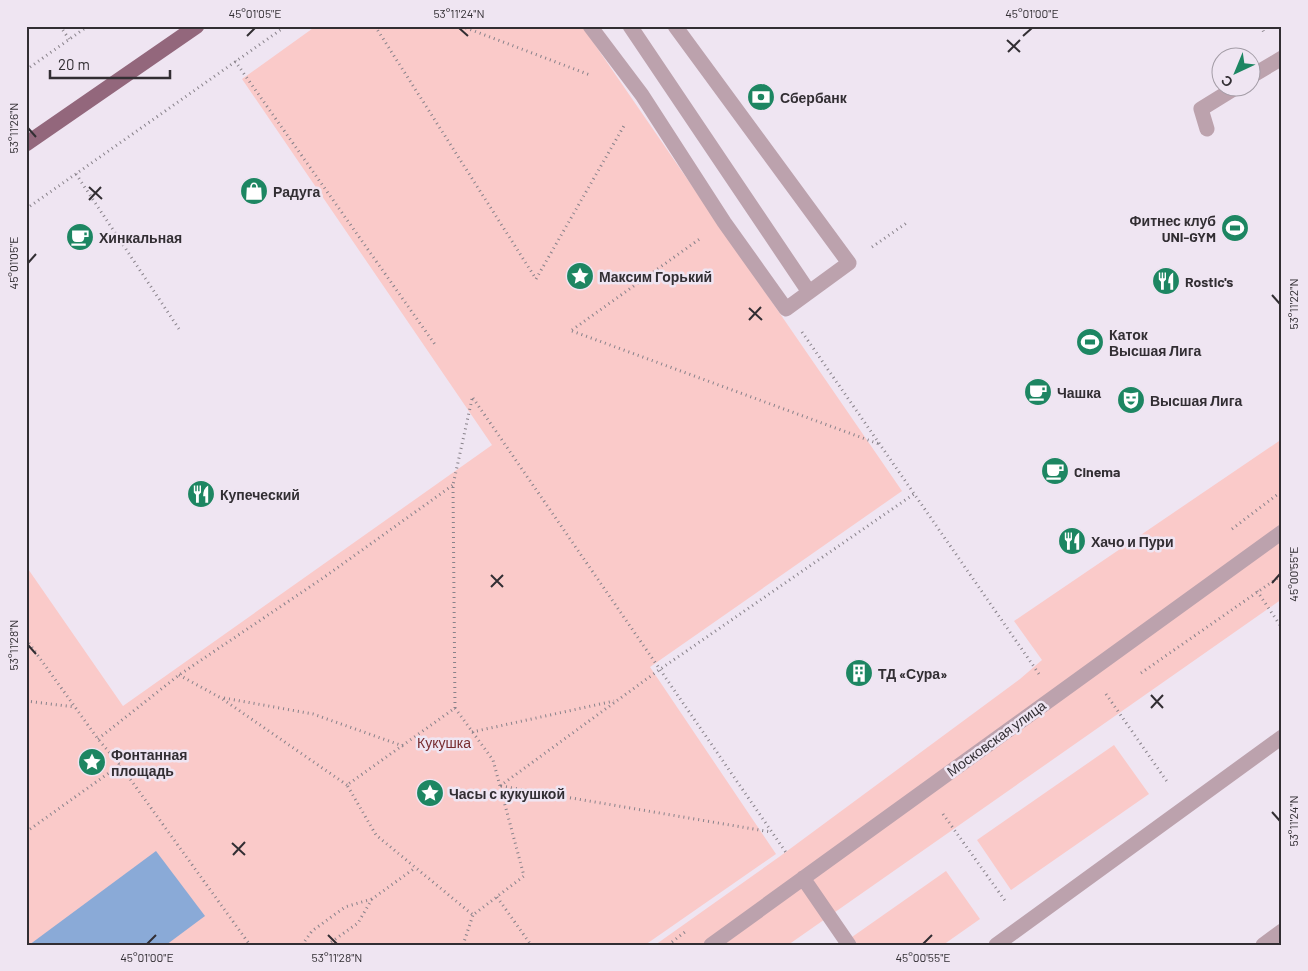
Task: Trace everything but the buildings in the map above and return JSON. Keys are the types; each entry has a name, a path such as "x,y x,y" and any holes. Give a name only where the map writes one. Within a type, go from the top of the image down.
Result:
{"main road":[{"path":"26,144 197,26"}],"street":[{"path":"590,26 642,95 724,222 786,309 849,263 675,26"},
{"path":"630,26 808,292"},
{"path":"1260,71 1282,58"},
{"path":"1207,129 1202,109 1219,98"},
{"name":"Московская улица","path":"711,945 1282,532"},
{"path":"996,945 1184,806 1282,737"},
{"path":"804,878 849,945"},
{"path":"1263,945 1282,931"}],"path":[{"path":"60,26 69,39"},
{"path":"26,70 88,26"},
{"path":"26,209 286,26"},
{"path":"375,26 536,279 642,95"},
{"path":"461,26 596,78"},
{"path":"236,61 436,346"},
{"path":"76,174 181,332"},
{"path":"724,222 572,331 879,444"},
{"path":"849,263 908,222"},
{"path":"786,309 1055,696"},
{"path":"463,945 473,915 524,876 493,760 455,708 453,485 472,398 804,878"},
{"path":"98,739 179,675 323,578 453,485"},
{"path":"500,786 659,670 914,494"},
{"path":"1262,599 1282,628"},
{"path":"26,639 250,945"},
{"path":"1090,670 1184,806"},
{"path":"179,675 221,698 347,785 376,835 473,915"},
{"path":"221,698 313,714 403,746"},
{"path":"472,732 617,700"},
{"path":"26,701 75,707"},
{"path":"347,785 455,708"},
{"path":"26,832 120,765"},
{"path":"500,786 772,832"},
{"path":"925,790 1022,925"},
{"path":"302,945 312,931 345,907 372,899 415,868"},
{"path":"497,897 531,945"},
{"path":"327,945 358,923 372,899"}],"green space":[{"name":"Кукушка","path":"316,26 582,26 902,491 650,667 776,854 645,945 26,945 26,566 123,706 492,445 242,79"},
{"path":"1282,439 1282,599 788,945 655,945 779,857 1020,679 1042,660 1014,621"},
{"path":"1114,745 1149,794 1011,890 977,840"},
{"path":"946,871 980,919 943,945 858,945 852,937"}],"water":[{"path":"156,851 205,916 166,945 29,945"}],"place":[{"name":"Сбербанк","path":"761,97"},
{"name":"Радуга","path":"254,191"},
{"name":"Фитнес клуб UNI-GYM","path":"1235,228"},
{"name":"Хинкальная","path":"80,237"},
{"name":"Максим Горький","path":"580,276"},
{"name":"Rostic's","path":"1166,281"},
{"name":"Каток Высшая Лига","path":"1090,342"},
{"name":"Чашка","path":"1038,392"},
{"name":"Высшая Лига","path":"1131,400"},
{"name":"Cinema","path":"1055,471"},
{"name":"Купеческий","path":"201,494"},
{"name":"Хачо и Пури","path":"1072,541"},
{"name":"ТД «Сура»","path":"859,673"},
{"name":"Фонтанная площадь","path":"92,762"},
{"name":"Часы с кукушкой","path":"430,793"}]}
